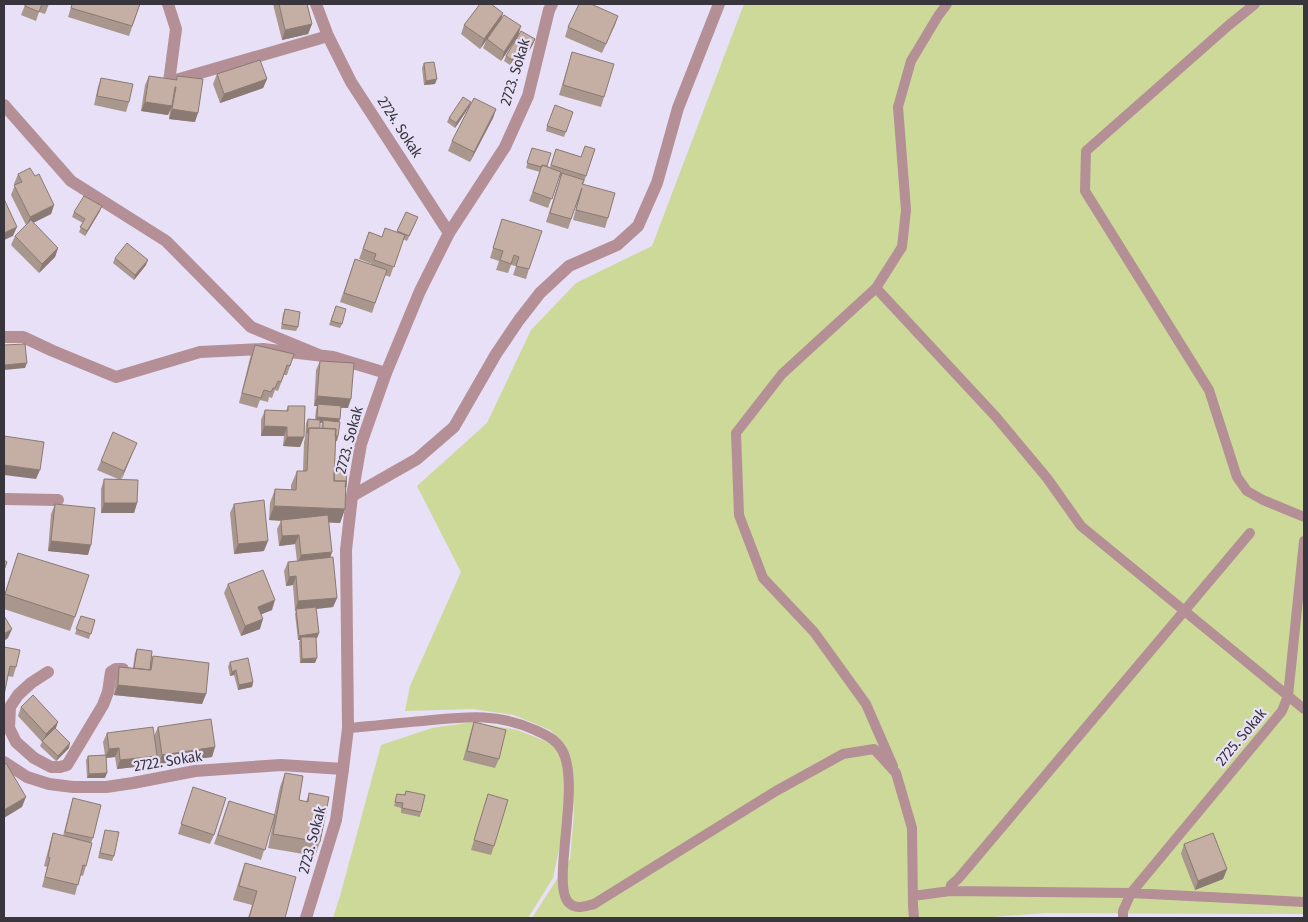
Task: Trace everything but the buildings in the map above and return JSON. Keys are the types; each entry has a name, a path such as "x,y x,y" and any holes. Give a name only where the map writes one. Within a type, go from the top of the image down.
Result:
{"street":[{"path":"168,4 176,29 169,82 328,36"},
{"name":"2724. Sokak","path":"316,4 328,36 351,82 449,233"},
{"name":"2723. Sokak","path":"306,918 336,820 348,728 346,550 352,496 362,444 386,373 420,291 449,233 505,147 528,96 552,4"},
{"path":"352,496 417,459 454,427 496,354 540,293 569,266 616,245 638,226 657,183 678,108 720,4"},
{"path":"4,105 71,181 166,241 251,327 319,355"},
{"path":"4,338 23,338 116,377 200,352 263,349 333,356 386,373"},
{"path":"4,499 58,500"},
{"path":"48,672 31,683 10,707 9,728 16,742 34,758 51,767 60,767 67,765 103,705 108,692 111,672 116,669 123,669"},
{"name":"2722. Sokak","path":"4,762 26,777 49,784 73,787 106,787 133,784 195,772 281,765 343,770"},
{"path":"67,765 73,787"}],"lane":[{"path":"914,918 912,828 896,773 866,704 814,632 763,578 739,515 736,433 782,374 876,288 902,247 906,210 898,107 911,61 947,4"},
{"path":"1255,4 1086,151 1085,191 1209,390 1237,477 1247,492 1304,517"},
{"path":"876,288 996,418 1047,478 1081,526 1288,696 1302,703"},
{"path":"950,891 951,886 1250,533"},
{"name":"2725. Sokak","path":"1123,918 1123,911 1131,894 1282,711 1288,696 1304,541"},
{"path":"348,728 468,716 502,718 549,736 562,750 568,769 568,823 562,878 564,894 569,903 580,908 594,904 776,791 843,754 874,749 896,773"},
{"path":"913,896 950,891 1131,894 1304,902"}],"green space":[{"path":"744,4 1304,4 1304,914 1047,913 978,918 532,918 570,859 574,814 572,769 565,746 550,730 514,715 473,709 405,711 410,686 461,572 417,486 487,423 531,330 576,283 652,246"},
{"path":"473,722 517,730 551,743 562,758 565,771 563,831 553,878 528,918 333,918 381,745 432,728"}]}
